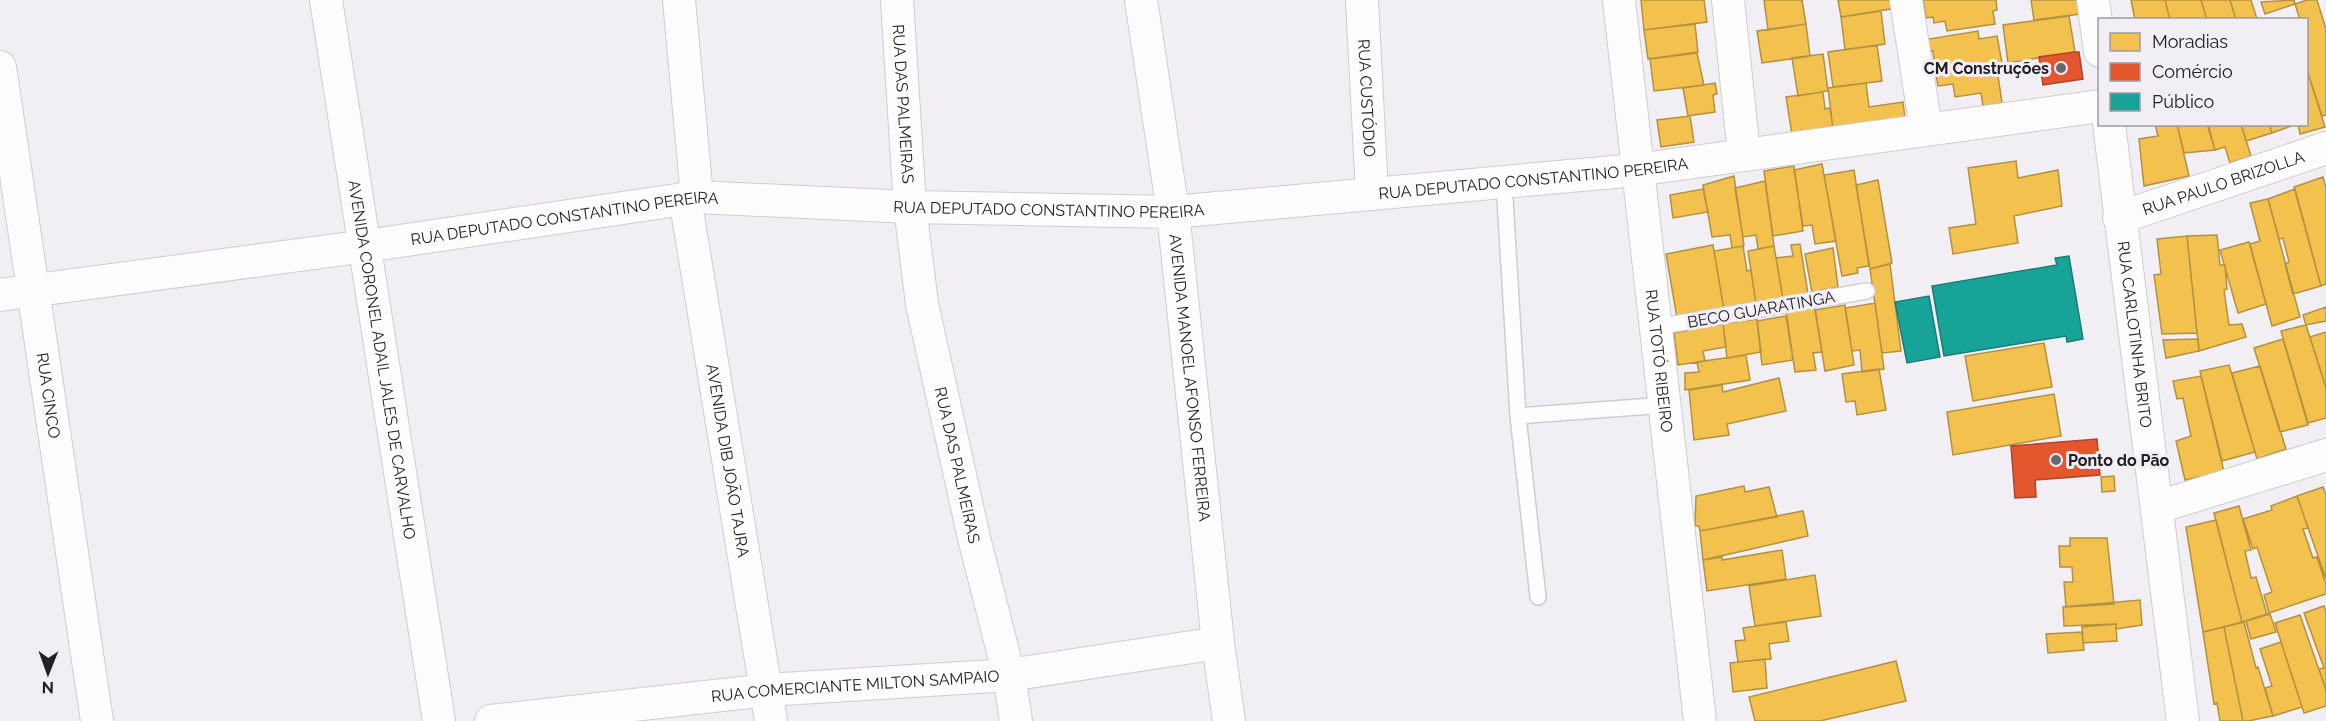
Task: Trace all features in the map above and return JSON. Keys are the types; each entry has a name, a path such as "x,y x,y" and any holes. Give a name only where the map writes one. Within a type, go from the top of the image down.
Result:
{"street":[{"name":"AVENIDA CORONEL ADAIL JALES DE CARVALHO","path":"326,0 439,721"},
{"name":"AVENIDA DIB JOÃO TAJRA","path":"679,0 691,198 771,721"},
{"name":"RUA DAS PALMEIRAS","path":"897,0 910,207 922,304 974,538 1009,675 1016,721"},
{"name":"AVENIDA MANOEL AFONSO FERREIRA","path":"1141,0 1173,212 1218,643 1229,721"},
{"name":"RUA CUSTÓDIO","path":"1362,0 1372,194"},
{"name":"RUA TOTÓ RIBEIRO","path":"1619,0 1636,170 1700,721"},
{"path":"1728,0 1744,154"},
{"path":"1906,0 1926,129"},
{"path":"2093,0 2098,36"},
{"name":"RUA CINCO","path":"0,67 98,721"},
{"name":"RUA DEPUTADO CONSTANTINO PEREIRA","path":"0,296 366,246 691,198 910,207 1173,212 1636,170 2098,106"},
{"name":"RUA CARLOTINHA BRITO","path":"2109,126 2183,721"},
{"name":"RUA PAULO BRIZOLLA","path":"2119,218 2326,148"},
{"path":"2158,507 2326,455"},
{"name":"RUA COMERCIANTE MILTON SAMPAIO","path":"491,721 767,690 1009,675 1218,643"}],"lane":[{"path":"1504,182 1518,416 1538,597"},
{"name":"BECO GUARATINGA","path":"1656,327 1867,291"},
{"path":"1518,416 1665,405"}],"building: Moradias":[{"path":"1641,0 1704,0 1707,22 1644,30"},
{"path":"1764,0 1802,0 1806,24 1768,30"},
{"path":"1838,0 1896,0 1897,8 1841,17"},
{"path":"1923,0 1996,0 1997,10 1993,11 1995,24 1947,31 1945,21 1934,23 1933,17 1926,18"},
{"path":"2031,0 2078,0 2080,14 2034,20"},
{"path":"2131,0 2165,0 2170,18 2135,18"},
{"path":"2165,0 2201,0 2206,18 2170,18"},
{"path":"2201,0 2230,0 2235,18 2206,18"},
{"path":"2230,0 2251,0 2257,18 2235,18"},
{"path":"2294,0 2295,4 2265,14 2261,2"},
{"path":"2317,0 2326,29 2326,115 2322,116 2308,73 2308,18 2299,18 2295,4"},
{"path":"1881,11 1885,44 1845,50 1841,17"},
{"path":"2069,16 2075,52 2008,63 2003,25"},
{"path":"1695,24 1698,52 1648,59 1644,30"},
{"path":"1806,24 1810,56 1762,63 1757,31"},
{"path":"1978,31 1979,39 1997,36 2002,63 1936,74 1933,51 1925,53 1923,40"},
{"path":"1877,45 1882,81 1833,87 1828,52"},
{"path":"1697,53 1704,85 1654,91 1650,59"},
{"path":"1823,54 1828,91 1798,96 1792,58"},
{"path":"2002,63 2004,75 1998,76 2002,103 1983,106 1981,93 1955,97 1953,84 1938,86 1936,74"},
{"path":"2308,73 2325,127 2300,134 2298,126 2308,126"},
{"path":"1715,83 1717,94 1713,95 1715,112 1688,116 1683,88"},
{"path":"1866,83 1869,107 1903,102 1905,119 1833,129 1828,88"},
{"path":"1823,92 1825,109 1830,108 1833,129 1792,135 1786,97"},
{"path":"1690,116 1694,142 1661,147 1657,120"},
{"path":"2156,126 2177,126 2189,176 2144,186 2139,139 2158,136"},
{"path":"2177,126 2208,126 2215,150 2184,153"},
{"path":"2209,126 2242,126 2251,156 2230,163 2225,147 2215,150"},
{"path":"2242,126 2270,126 2272,133 2246,141"},
{"path":"2270,126 2291,126 2272,133"},
{"path":"2016,161 2018,178 2058,170 2062,206 2014,216 2018,243 1953,254 1949,228 1976,224 1968,168"},
{"path":"1822,164 1836,241 1815,244 1812,225 1803,226 1794,170"},
{"path":"1794,166 1803,231 1773,236 1764,171"},
{"path":"1854,170 1869,266 1857,268 1858,273 1842,276 1824,175"},
{"path":"1734,176 1744,246 1732,248 1730,235 1712,237 1703,185"},
{"path":"2323,177 2326,188 2326,284 2321,286 2294,187"},
{"path":"1878,180 1892,263 1870,269 1856,185"},
{"path":"1765,181 1774,246 1758,249 1756,235 1743,237 1735,188"},
{"path":"1703,189 1708,212 1673,218 1670,195"},
{"path":"2295,189 2321,286 2293,294 2285,264 2289,262 2283,238 2279,239 2268,199"},
{"path":"2268,199 2300,317 2272,326 2250,244 2260,241 2250,203"},
{"path":"2217,235 2220,265 2225,265 2227,289 2224,290 2229,325 2242,324 2246,337 2199,351 2187,236"},
{"path":"2187,236 2197,333 2162,334 2154,275 2161,274 2157,239"},
{"path":"2249,242 2266,304 2238,313 2220,250"},
{"path":"1800,244 1808,294 1783,299 1776,258 1793,256 1791,245"},
{"path":"1713,245 1724,310 1677,318 1666,254"},
{"path":"1743,246 1747,271 1751,270 1756,304 1724,310 1714,251"},
{"path":"1774,246 1783,299 1756,304 1748,251"},
{"path":"1833,248 1838,287 1812,292 1805,254"},
{"path":"1890,264 1901,351 1882,353 1870,269"},
{"path":"1875,303 1884,369 1862,372 1860,350 1852,351 1845,308"},
{"path":"1845,305 1854,365 1825,371 1815,310"},
{"path":"1815,307 1822,352 1813,353 1816,370 1795,372 1786,311"},
{"path":"2326,307 2326,321 2306,325 2303,315"},
{"path":"1786,316 1793,360 1762,365 1757,321"},
{"path":"1757,319 1761,352 1727,358 1723,324"},
{"path":"1723,324 1726,347 1703,351 1705,361 1678,365 1674,333"},
{"path":"2306,325 2326,388 2326,418 2308,423 2281,331"},
{"path":"2326,332 2326,388 2310,337"},
{"path":"2198,339 2199,351 2166,358 2163,340"},
{"path":"2283,339 2308,425 2280,432 2254,348"},
{"path":"2044,343 2052,387 1973,401 1965,356"},
{"path":"1746,355 1750,380 1685,390 1685,373 1699,372 1697,362"},
{"path":"2229,365 2255,452 2222,461 2200,371"},
{"path":"2260,366 2286,449 2257,459 2232,373"},
{"path":"1879,369 1886,410 1857,415 1855,401 1846,402 1842,374"},
{"path":"2201,376 2224,472 2185,480 2176,441 2191,436 2183,398 2177,399 2173,381"},
{"path":"1779,378 1786,411 1727,424 1729,435 1694,440 1689,390 1722,385 1723,392"},
{"path":"2054,394 2061,436 1953,455 1947,412"},
{"path":"2114,476 2115,491 2102,492 2101,477"},
{"path":"1744,486 1745,492 1769,487 1777,517 1700,531 1699,526 1695,526 1696,496"},
{"path":"2323,487 2326,495 2326,579 2297,496"},
{"path":"2297,496 2308,528 2303,529 2313,558 2317,557 2326,584 2326,594 2269,613 2264,595 2272,592 2257,547 2253,549 2243,519 2272,510 2271,506"},
{"path":"2239,506 2251,550 2245,551 2251,578 2256,577 2267,614 2242,622 2214,513"},
{"path":"1803,511 1808,536 1703,560 1700,531"},
{"path":"2216,520 2242,622 2203,632 2186,527"},
{"path":"2070,538 2107,538 2114,604 2066,607 2064,582 2073,582 2072,567 2060,567 2059,546 2070,546"},
{"path":"1782,550 1786,579 1707,591 1703,560 1722,557 1722,560"},
{"path":"1815,575 1821,616 1755,626 1749,586"},
{"path":"2140,600 2142,625 2116,629 2116,624 2064,626 2063,607"},
{"path":"2324,606 2326,612 2326,690 2319,669 2324,668 2304,613"},
{"path":"2270,614 2276,632 2251,639 2246,621"},
{"path":"2300,615 2326,690 2326,706 2304,713 2275,623"},
{"path":"1786,622 1789,641 1769,644 1771,659 1738,662 1735,641 1745,640 1743,628"},
{"path":"2244,622 2256,668 2258,667 2273,716 2248,721 2243,721 2224,627"},
{"path":"2116,624 2117,641 2083,643 2082,627"},
{"path":"2224,627 2243,721 2220,721 2217,703 2214,704 2203,632"},
{"path":"2082,632 2084,650 2048,653 2046,634"},
{"path":"2281,642 2302,707 2273,716 2265,688 2272,686 2260,649"},
{"path":"1765,659 1767,688 1733,692 1730,663"},
{"path":"1896,661 1906,701 1820,721 1755,721 1749,697"}],"building: Comércio":[{"name":"CM Construções","path":"2079,52 2083,79 2043,85 2039,57"},
{"name":"Ponto do Pão","path":"2097,439 2100,475 2035,480 2036,497 2015,498 2011,446"}],"building: Público":[{"path":"2069,256 2083,339 2067,342 2066,336 1944,356 1932,286 2057,265 2055,258"},
{"path":"1929,296 1940,357 1907,363 1895,302"}],"place":[{"name":"CM Construções","path":"2061,68"},
{"name":"Ponto do Pão","path":"2056,460"}]}
